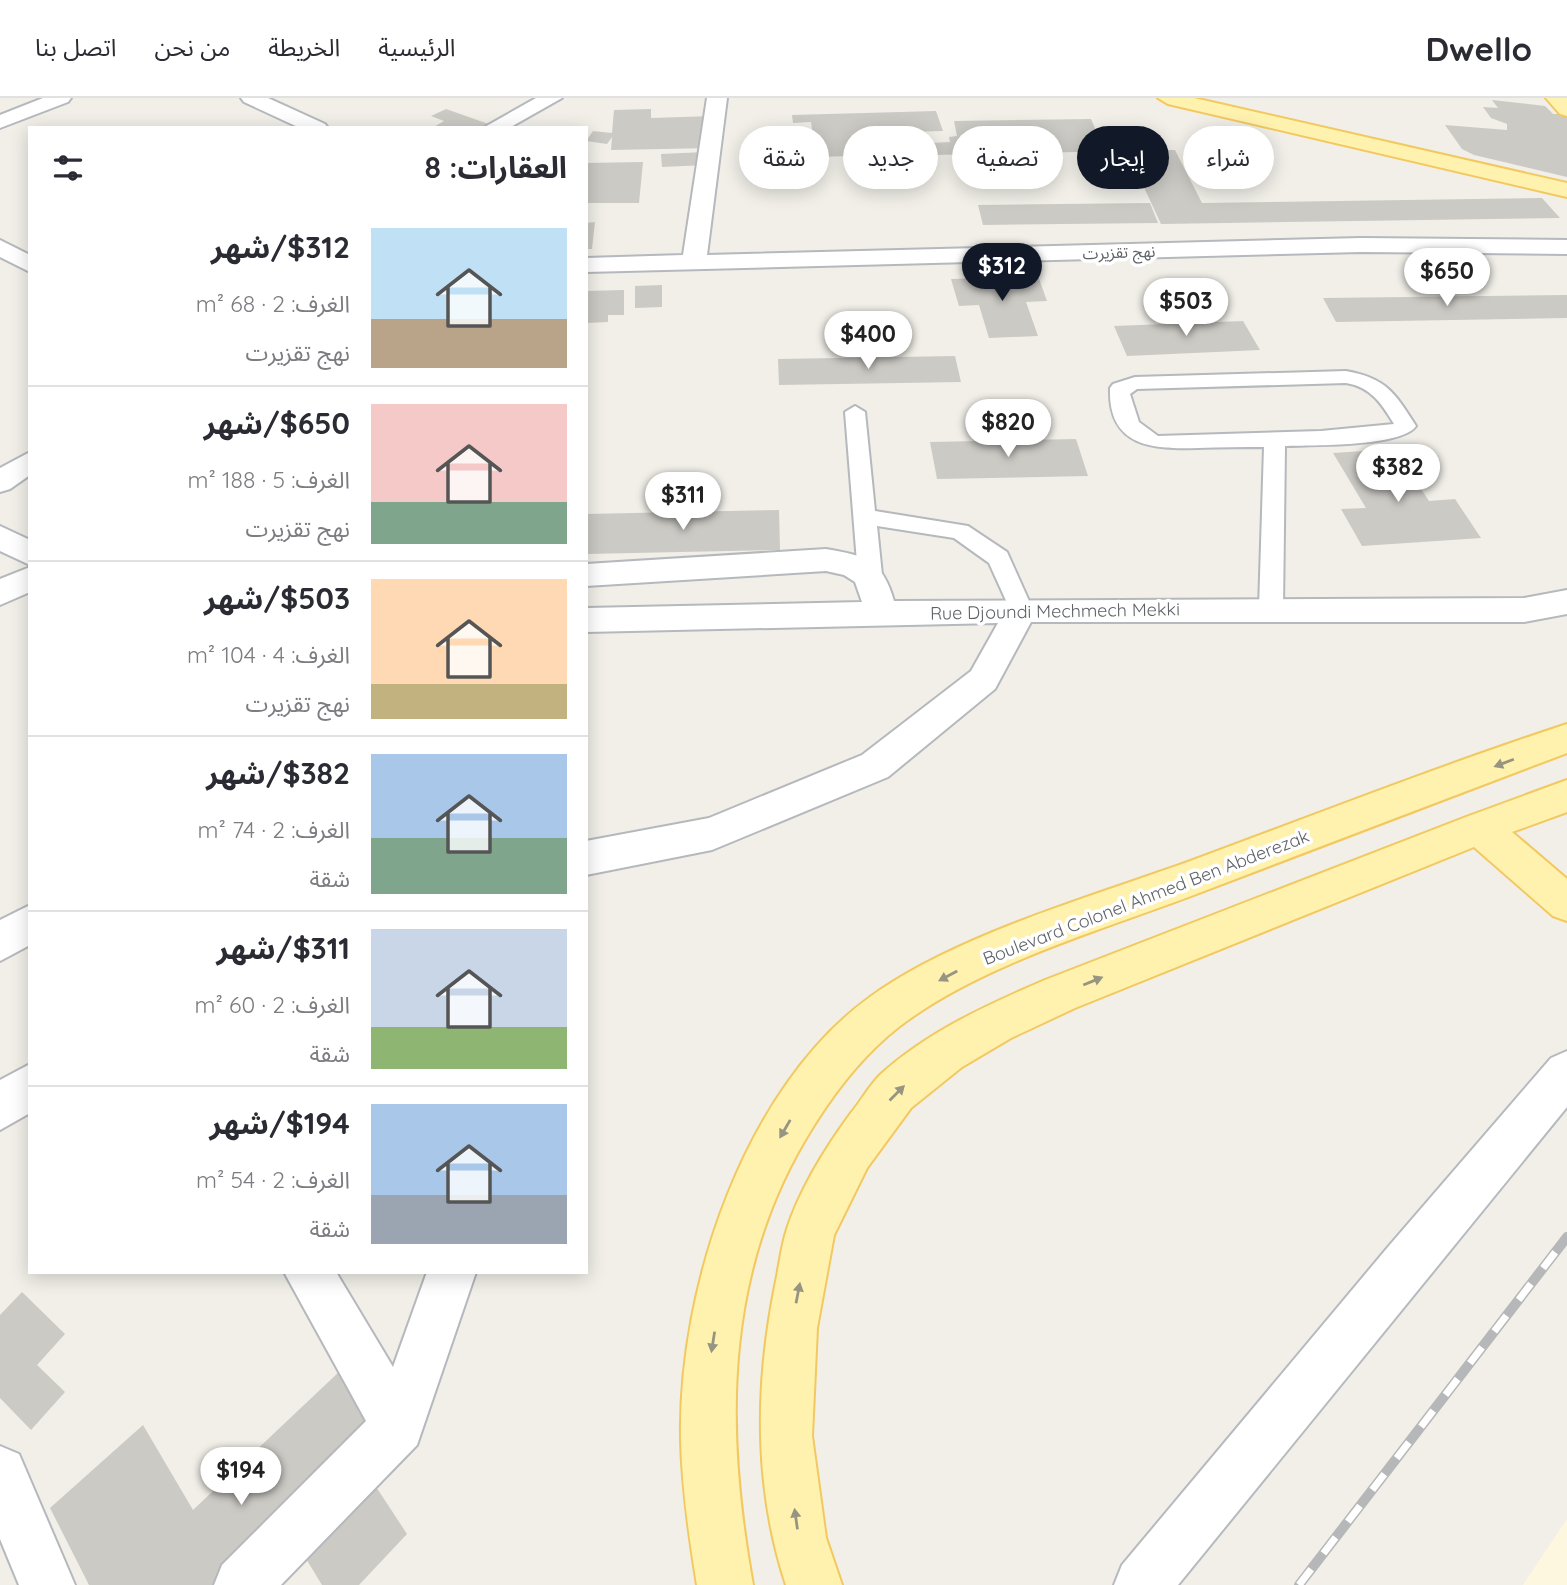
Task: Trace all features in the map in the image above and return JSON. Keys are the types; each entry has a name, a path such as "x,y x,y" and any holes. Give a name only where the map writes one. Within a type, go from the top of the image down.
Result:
{"main road":[{"path":"1167,98 1567,190"},
{"path":"1556,98 1567,110"},
{"name":"Boulevard Colonel Ahmed Ben Abderezak","path":"725,1585 708,1459 708,1373 722,1285 736,1231 762,1171 791,1119 829,1067 866,1027 907,997 973,963 1043,933 1567,738"},
{"path":"814,1585 798,1538 785,1436 792,1328 811,1230 851,1152 895,1092 947,1052 996,1023 1049,999 1479,828 1567,796"},
{"path":"1479,828 1567,903"}],"street":[{"path":"0,122 61,98"},
{"path":"251,98 314,126"},
{"path":"497,126 552,98"},
{"path":"694,264 717,98"},
{"name":"نهج تقزيرت","path":"588,265 1361,245 1567,247"},
{"path":"0,247 28,264"},
{"path":"0,482 28,462"},
{"path":"0,537 28,553"},
{"path":"588,575 826,560 858,566 870,575 882,615"},
{"path":"0,593 28,579"},
{"path":"1524,610 1567,602"},
{"path":"588,858 712,834 876,766 983,680 1021,610"},
{"name":"Rue Djoundi Mechmech Mekki","path":"588,620 1021,610 1524,610"},
{"path":"1524,610 1567,622"},
{"path":"0,942 28,924"},
{"path":"1142,1585 1396,1275 1567,1073"},
{"path":"0,1107 28,1088"},
{"path":"308,1274 398,1426"},
{"path":"242,1585 398,1426 451,1274"},
{"path":"0,1473 47,1585"}],"lane":[{"path":"1346,377 1367,379 1385,393 1406,426 1394,432 1275,441 1144,439 1127,416 1119,398 1120,388 1135,383 1346,377"},
{"path":"855,412 870,575"},
{"path":"1271,609 1275,441"},
{"path":"865,517 960,531 999,558 1021,610"}],"shaded area":[{"path":"1567,1519 1567,1585 1523,1585"}],"building":[{"path":"1492,100 1545,106 1553,114 1564,114 1567,117 1567,177 1474,155 1462,149 1445,125 1507,130 1507,124 1491,118 1483,107 1498,108"},
{"path":"446,109 494,126 435,126 444,121 431,116"},
{"path":"651,109 651,118 713,116 714,148 611,150 612,137 607,144 588,141 593,131 612,133 614,110"},
{"path":"936,111 943,131 938,131 938,126 843,126 843,156 829,157 829,126 812,126 811,122 793,123 792,115"},
{"path":"1091,119 1094,126 1077,126 1077,152 1063,152 1063,126 955,126 954,121"},
{"path":"949,137 952,137 952,155 938,155 938,143 950,142"},
{"path":"1169,150 1175,150 1183,166 1183,189 1195,189 1202,203 1542,198 1560,218 1161,224 1145,189 1169,189"},
{"path":"705,152 706,165 662,167 661,154"},
{"path":"643,162 639,203 588,203 588,163"},
{"path":"1150,203 1158,223 983,225 978,205"},
{"path":"595,222 592,249 588,249 588,223"},
{"path":"1038,276 1047,301 1026,302 1038,336 989,338 979,305 959,306 951,279"},
{"path":"662,285 662,307 635,308 635,286"},
{"path":"624,290 624,315 608,315 608,322 588,323 588,291"},
{"path":"1567,295 1567,318 1336,322 1323,298"},
{"path":"1243,321 1260,350 1127,356 1114,326"},
{"path":"955,356 961,382 779,385 778,359"},
{"path":"1076,439 1088,476 937,479 930,442"},
{"path":"1395,449 1429,501 1455,499 1481,538 1362,546 1341,509 1366,508 1333,453"},
{"path":"779,510 780,550 588,554 588,514"},
{"path":"22,1292 65,1334 37,1365 65,1392 31,1430 0,1398 0,1315"},
{"path":"341,1370 392,1444 365,1470 407,1534 359,1585 322,1585 297,1544 256,1585 89,1585 50,1508 143,1425 193,1510"}],"railway":[{"path":"1299,1585 1567,1237"}]}
